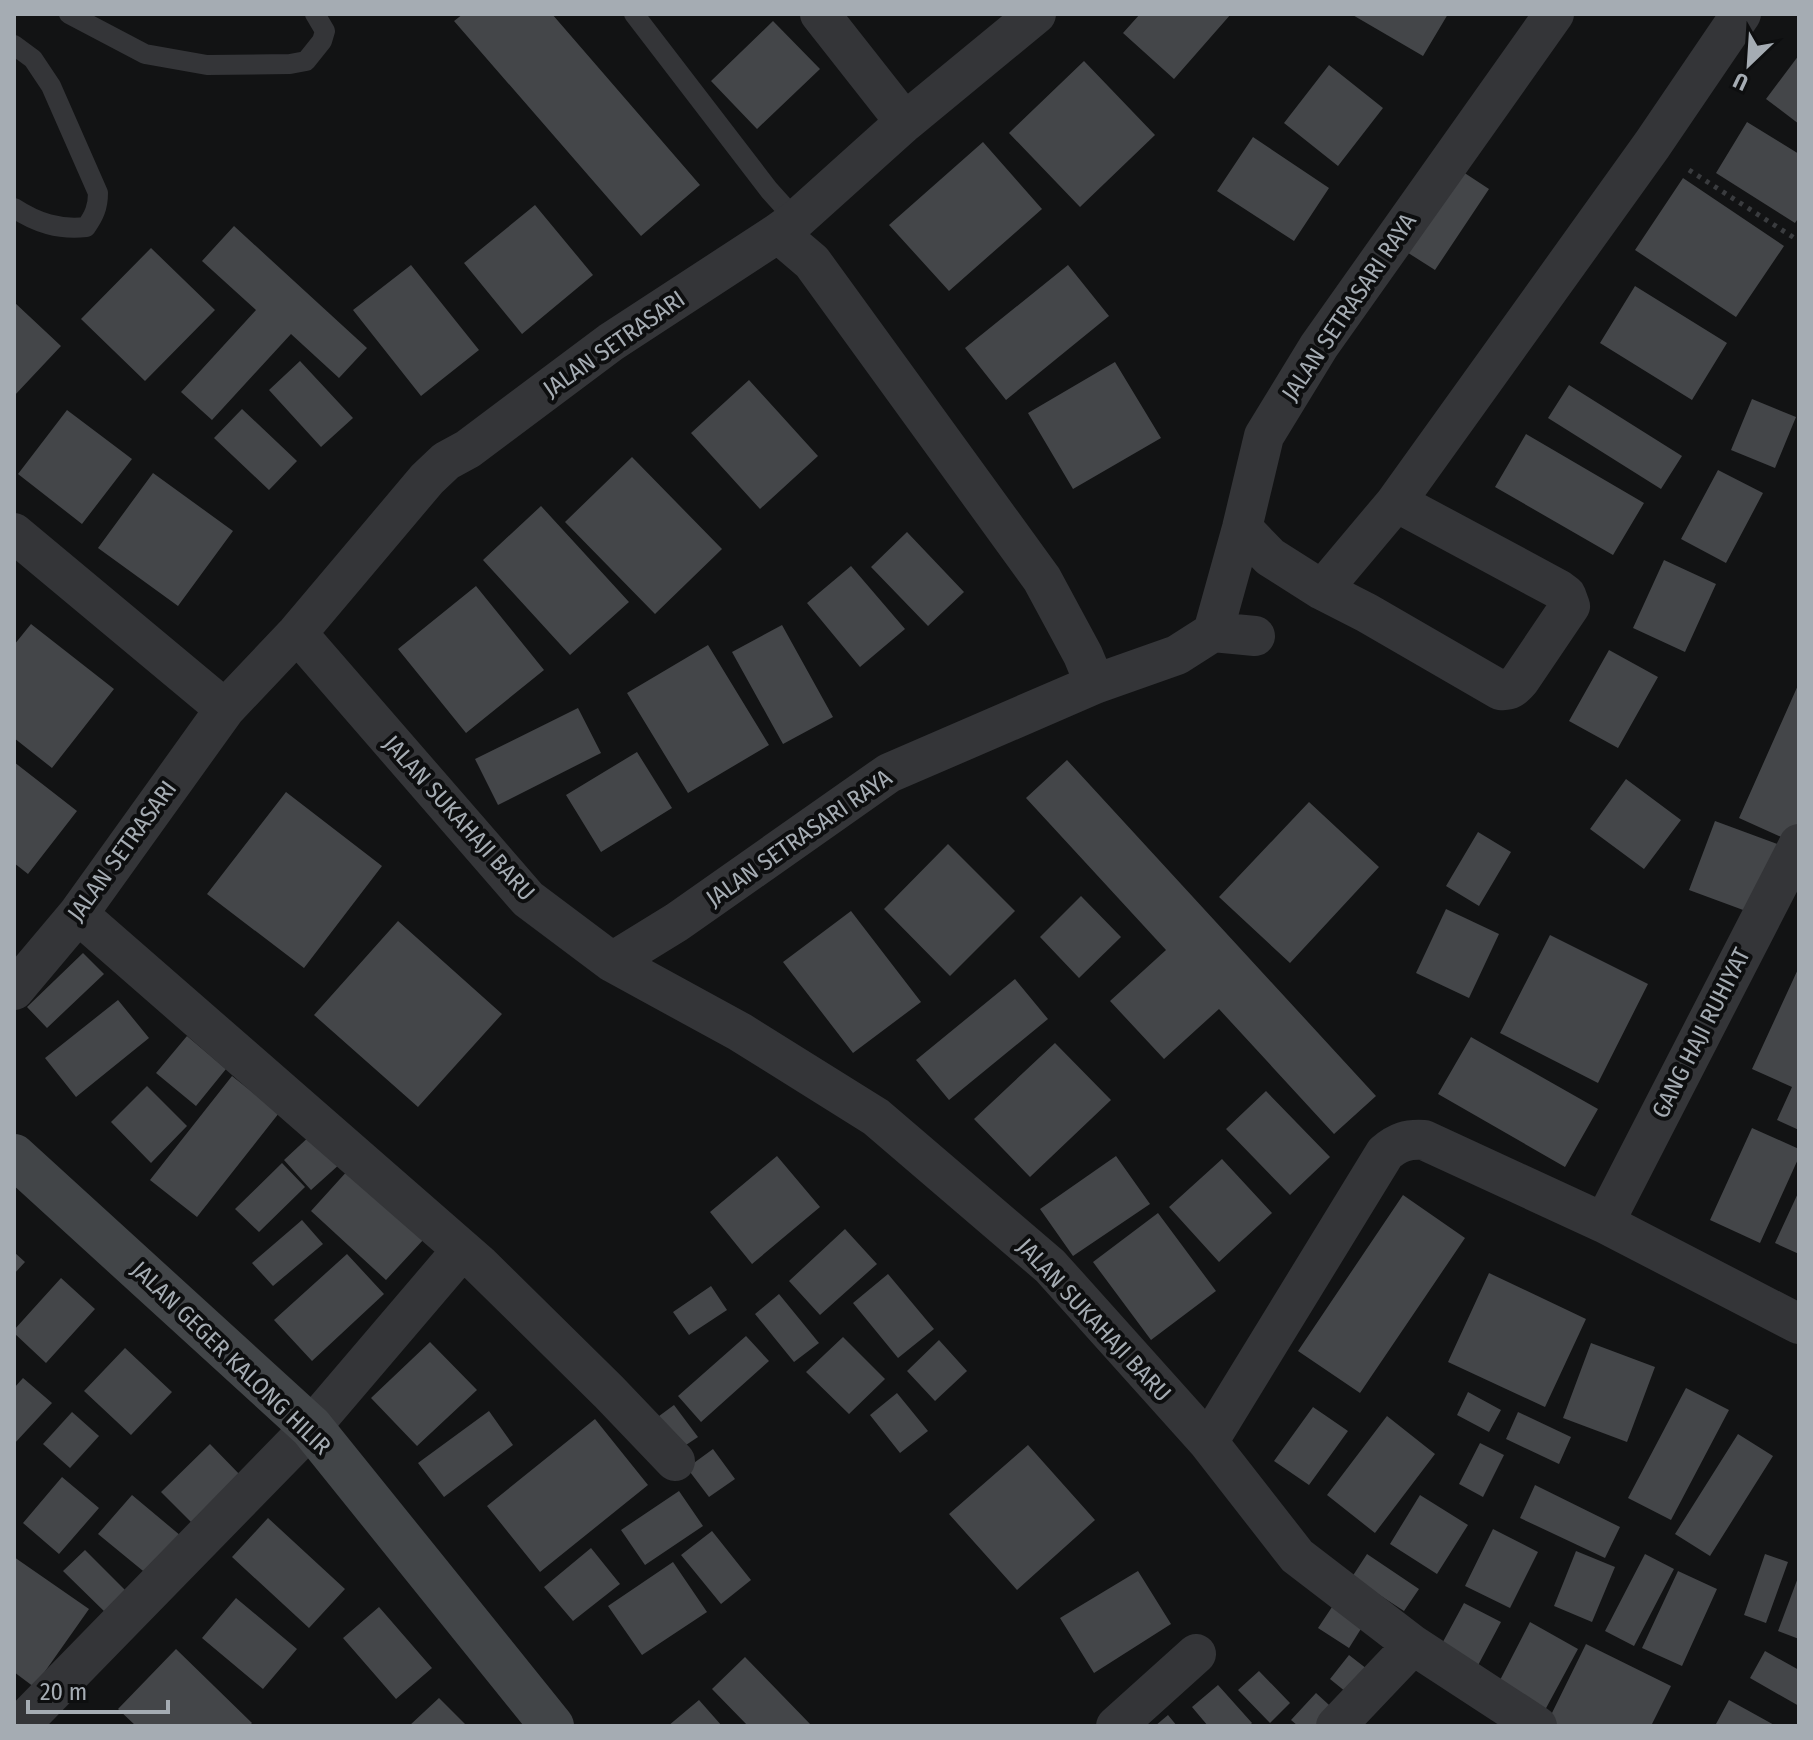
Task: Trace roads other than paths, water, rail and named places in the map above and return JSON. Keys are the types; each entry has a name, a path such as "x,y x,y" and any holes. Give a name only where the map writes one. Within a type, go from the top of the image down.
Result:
{"main road":[{"name":"JALAN GEGER KALONG HILIR","path":"14,1156 311,1427 552,1726"}],"street":[{"path":"820,14 905,122"},
{"name":"JALAN SETRASARI","path":"14,990 78,914 225,709 297,633 427,479 446,461 468,449 611,342 787,226 905,122 1036,14"},
{"name":"JALAN SETRASARI RAYA","path":"612,962 677,922 889,773 1095,684 1177,655 1213,632 1264,436 1319,346 1554,14"},
{"path":"1322,590 1396,502 1652,145 1741,14"},
{"path":"787,226 1042,579 1095,684"},
{"path":"1242,528 1270,557 1322,590 1500,690 1513,688 1570,606 1566,595 1396,502"},
{"path":"14,533 225,709"},
{"path":"1213,632 1255,636"},
{"name":"JALAN SUKAHAJI BARU","path":"297,633 528,899 612,962 740,1032 876,1117 1050,1266 1208,1442 1297,1556 1413,1645 1537,1726"},
{"name":"GANG HAJI RUHIYAT","path":"1604,1223 1799,844"},
{"path":"78,914 462,1250 609,1392 675,1461"},
{"path":"1208,1442 1376,1166 1396,1144 1409,1139 1424,1140 1604,1223 1799,1324"},
{"path":"28,1717 311,1427 462,1250"},
{"path":"1336,1726 1413,1645"},
{"path":"1116,1726 1196,1654"}],"lane":[{"path":"69,14 145,54 207,65 306,61 322,41 325,31 315,14"},
{"path":"634,14 769,190 787,226"},
{"path":"14,45 33,59 51,86 98,193 95,215 86,227 68,229 51,226 14,208"}]}
